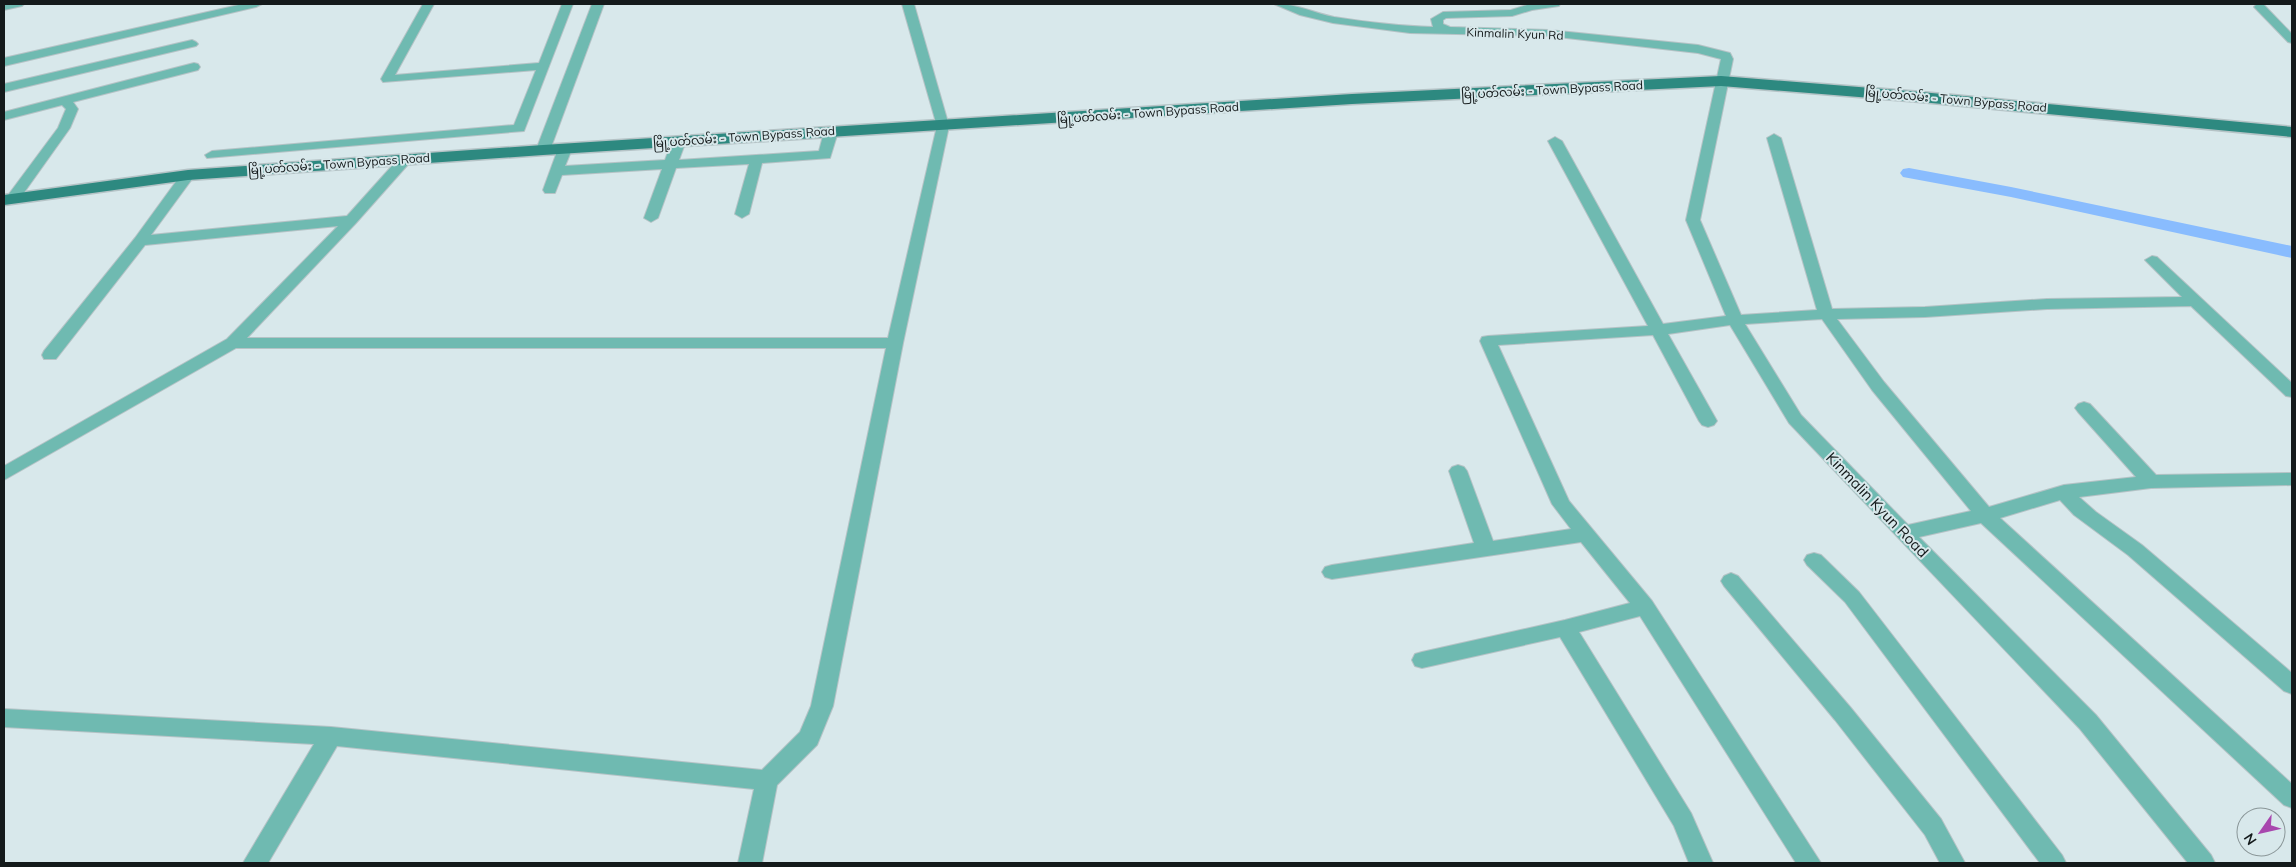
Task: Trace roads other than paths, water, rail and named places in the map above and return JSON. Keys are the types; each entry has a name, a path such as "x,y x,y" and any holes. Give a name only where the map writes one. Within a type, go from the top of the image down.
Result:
{"main road":[{"name":"မြို့ပတ်လမ်း - Town Bypass Road","path":"8,199 188,175 565,148 1352,100 1721,81 1902,95 2292,132"}],"street":[{"path":"4,7 18,4"},
{"path":"4,62 256,4"},
{"path":"428,4 387,79 544,66"},
{"path":"212,155 519,128 568,4"},
{"path":"543,150 598,4"},
{"path":"750,863 767,780 809,738 822,706 895,343 943,126 908,4"},
{"name":"Kinmalin Kyun Rd","path":"1280,4 1304,13 1333,20 1410,30 1549,33 1698,49 1726,56 1727,59 1721,81"},
{"path":"1450,32 1438,26 1437,19 1443,15 1512,13 1530,7 1555,4"},
{"path":"2260,8 2292,40"},
{"path":"4,88 192,44"},
{"path":"4,116 194,67"},
{"name":"Kinmalin Kyun Road","path":"1721,81 1693,220 1735,320 1795,419 2088,722 2203,863"},
{"path":"8,199 64,128 72,109 66,101"},
{"path":"557,171 825,155 831,132"},
{"path":"1774,138 1826,314 1878,386 1985,515 2292,798"},
{"path":"651,218 679,141"},
{"path":"1555,141 1708,420"},
{"path":"550,190 565,148"},
{"path":"742,214 757,158"},
{"path":"4,474 233,343 352,220 405,160"},
{"path":"50,355 188,175"},
{"path":"140,240 352,220"},
{"path":"2152,260 2292,392"},
{"path":"1809,863 1645,607 1561,504 1488,341 1658,330 1735,320 1826,314 1925,312 2047,304 2197,301"},
{"path":"233,343 895,343"},
{"path":"2084,408 2151,482"},
{"path":"1458,471 1486,549"},
{"path":"1904,533 1985,515 2064,492 2151,482 2292,479"},
{"path":"2064,492 2076,508 2090,520 2132,548 2292,685"},
{"path":"1332,572 1586,534"},
{"path":"1814,560 1852,597 2054,863"},
{"path":"1731,581 1843,714 1933,827 1953,863"},
{"path":"1422,660 1565,628 1645,607"},
{"path":"1565,628 1683,820 1701,863"},
{"path":"4,718 330,736 767,780"},
{"path":"255,863 330,736"}],"waterway":[{"path":"1909,173 2011,192 2292,252"}]}
